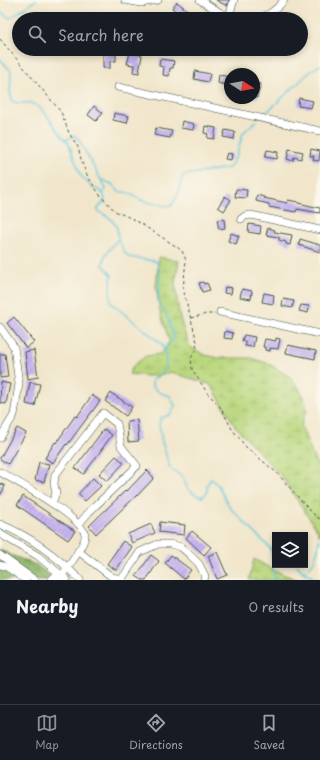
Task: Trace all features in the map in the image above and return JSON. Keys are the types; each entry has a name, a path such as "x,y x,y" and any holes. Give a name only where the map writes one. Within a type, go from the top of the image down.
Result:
{"street":[{"path":"126,0 141,2 158,0"},
{"path":"200,0 218,12"},
{"path":"230,12 234,0"},
{"path":"273,12 279,7 284,0"},
{"path":"118,87 320,130"},
{"path":"241,219 245,216 251,215 320,230"},
{"path":"220,312 320,334"},
{"path":"0,327 14,347 20,384 14,414 0,438"},
{"path":"52,504 56,493 54,484 55,475 103,413 117,424 121,446 137,466 89,512 79,524"},
{"path":"0,472 52,504 79,524 86,534 84,541 67,567 62,578"},
{"path":"0,524 31,540 67,567 80,580"},
{"path":"0,534 38,556 62,578"},
{"path":"78,551 112,577 121,579 140,552 158,544 170,544 181,547 199,564 205,576 204,580"},
{"path":"0,555 4,564 24,577 35,580"},
{"path":"51,580 55,576 62,578"}],"path":[{"path":"0,39 12,53"},
{"path":"14,56 61,112 69,133 78,147 82,163 99,194 112,209 135,220 182,251 186,260 183,289 197,342 196,350 191,358 192,369 208,394 219,405 232,429 246,447 277,473 297,498 320,519"},
{"path":"191,318 220,312"}],"green space":[{"path":"159,257 179,261 175,282 179,314 190,347 205,355 219,358 251,358 269,364 290,377 299,388 308,410 304,416 301,426 316,463 320,467 320,536 281,476 235,426 211,385 171,372 161,375 147,376 129,374 133,366 146,356 160,354 170,343 160,312 156,287"},
{"path":"0,549 10,555 29,562 46,572 55,580 0,580"},
{"path":"254,559 273,570 298,580 249,580"}],"building":[{"path":"216,0 229,0 227,6"},
{"path":"177,2 190,12 177,12 172,8"},
{"path":"103,56 116,56 116,61 110,61 110,68 103,68"},
{"path":"129,56 142,56 139,73 133,72 134,65 127,64"},
{"path":"160,59 174,61 173,68 170,68 169,76 163,75 164,67 159,66"},
{"path":"195,71 210,74 208,82 194,79"},
{"path":"219,75 224,76 224,84 218,83"},
{"path":"299,98 313,101 311,108 298,106"},
{"path":"94,106 103,113 96,121 88,115"},
{"path":"114,113 129,116 127,123 113,120"},
{"path":"182,121 194,124 193,130 181,128"},
{"path":"205,126 216,128 214,139 207,138 208,134 204,133"},
{"path":"156,128 172,131 170,138 154,135"},
{"path":"225,130 235,132 234,139 223,137"},
{"path":"289,149 303,152 301,159 294,157 293,161 287,159"},
{"path":"311,149 320,151 319,161 313,160 314,156 310,156"},
{"path":"267,150 278,152 277,159 265,157"},
{"path":"227,153 232,154 231,160 225,159"},
{"path":"236,189 247,190 246,198 235,197"},
{"path":"257,195 287,203 288,200 320,208 320,213 297,209 296,212 269,207 269,204 256,201"},
{"path":"225,196 231,200 224,211 218,207"},
{"path":"224,219 225,228 219,229 217,220"},
{"path":"249,224 261,226 260,234 248,232"},
{"path":"268,228 275,230 274,232 292,235 290,245 279,240 279,237 266,235"},
{"path":"231,233 239,236 236,244 228,241"},
{"path":"300,239 320,245 320,252 299,245"},
{"path":"203,282 204,284 207,283 210,290 202,292 199,283"},
{"path":"225,287 232,288 231,294 224,293"},
{"path":"242,289 252,291 251,299 240,297"},
{"path":"264,293 274,295 273,304 262,302"},
{"path":"283,299 294,301 292,308 282,306"},
{"path":"301,305 309,306 308,313 299,311"},
{"path":"14,317 34,342 26,348 7,323"},
{"path":"225,331 233,333 232,339 224,338"},
{"path":"244,335 255,337 253,347 245,346 246,342 242,341"},
{"path":"276,338 280,339 278,349 270,348 270,351 265,350 265,347 263,347 265,339 276,341"},
{"path":"288,345 316,351 315,359 286,353"},
{"path":"34,350 38,377 28,379 25,352"},
{"path":"0,354 5,354 8,377 0,378"},
{"path":"1,382 10,384 6,404 0,403"},
{"path":"30,382 40,384 35,406 26,404"},
{"path":"111,393 132,407 126,416 105,401"},
{"path":"92,395 100,401 53,463 45,458 55,442 56,443 75,416 77,417"},
{"path":"137,420 139,441 128,442 127,421"},
{"path":"17,428 26,433 8,464 0,458"},
{"path":"104,429 112,435 84,474 75,468"},
{"path":"116,456 124,463 107,481 99,474"},
{"path":"39,462 49,464 44,482 35,480"},
{"path":"147,470 154,478 96,534 89,526 126,490 127,491"},
{"path":"93,478 101,486 85,501 78,494"},
{"path":"0,483 5,486 0,496"},
{"path":"23,496 75,531 68,540 17,505"},
{"path":"160,522 185,525 184,535 159,532"},
{"path":"151,524 155,533 132,543 128,534"},
{"path":"192,531 211,547 204,555 186,538"},
{"path":"123,541 132,547 116,570 107,564"},
{"path":"217,552 227,575 217,579 208,556"},
{"path":"151,555 159,561 146,580 142,580 136,576"},
{"path":"171,555 191,570 184,579 165,563"}],"waterway":[{"path":"19,12 36,0"},
{"path":"0,12 10,18 12,17"},
{"path":"0,59 11,71 10,93 13,102 31,103 47,115 59,133 68,142 81,176 93,188 99,190 105,198 104,202 98,208 98,211 111,219 117,227 118,239 105,255 103,265 112,275 110,288 111,303 162,344 165,354 165,369 161,374 152,380 152,386 160,393 170,396 175,406 170,415 161,418 159,425 162,442 170,468 183,477 187,488 194,494 202,497 206,493 207,485 211,479 218,485 230,508 272,550"},
{"path":"262,114 269,110 311,71 320,65"},
{"path":"102,180 112,184 119,192 128,193 139,199 159,205 171,206 178,195 183,175 229,168 236,157 243,133 256,121"},
{"path":"66,140 74,136 78,138 106,189 103,194"},
{"path":"118,239 125,253 129,257 155,261 158,264 160,278 158,299 168,318 174,339 167,344 165,351"},
{"path":"304,571 314,562 320,539"},
{"path":"271,550 275,580"},
{"path":"300,568 317,580"}]}
